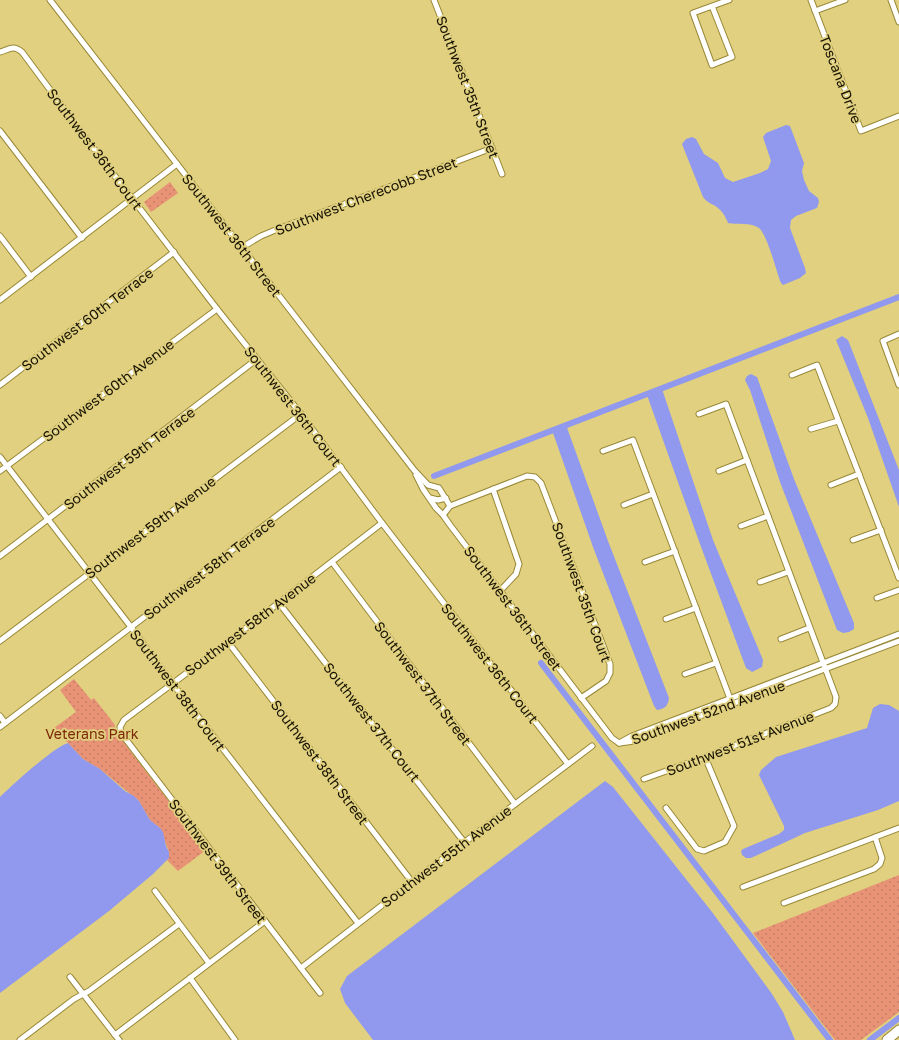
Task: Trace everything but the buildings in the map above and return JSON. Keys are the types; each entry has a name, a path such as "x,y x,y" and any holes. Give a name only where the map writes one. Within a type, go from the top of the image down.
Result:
{"highway":[{"path":"887,1040 899,1030"}],"street":[{"name":"Southwest 36th Street","path":"50,0 414,470 428,485 438,488 450,506"},
{"name":"Southwest 35th Street","path":"434,0 502,174"},
{"path":"712,6 732,57 712,65 693,13 712,6 729,0"},
{"name":"Toscana Drive","path":"811,0 861,130 899,116"},
{"path":"815,11 845,0"},
{"path":"891,0 899,22"},
{"name":"Southwest 36th Court","path":"0,52 13,47 22,52 568,764"},
{"path":"0,131 82,238"},
{"name":"Southwest Cherecobb Street","path":"241,248 261,236 273,231 492,148"},
{"path":"0,300 177,164"},
{"path":"0,236 31,276"},
{"name":"Southwest 60th Terrace","path":"0,386 174,252"},
{"name":"Southwest 60th Avenue","path":"0,471 217,308"},
{"path":"899,334 882,341 899,385"},
{"name":"Southwest 59th Terrace","path":"0,556 257,359"},
{"path":"792,375 816,365 899,578"},
{"path":"699,414 726,404 825,669"},
{"name":"Southwest 59th Avenue","path":"0,641 301,414"},
{"path":"811,429 838,421"},
{"path":"603,451 633,440 732,704"},
{"name":"Southwest 38th Court","path":"0,457 131,627 172,683 358,923"},
{"path":"719,471 747,460"},
{"name":"Southwest 58th Terrace","path":"0,727 341,467"},
{"name":"Southwest 36th Street","path":"414,470 423,489 436,508 443,514 612,738 619,743"},
{"path":"831,485 859,474"},
{"name":"Southwest 35th Court","path":"493,489 527,476 535,477 542,483 610,664 610,673 606,681 581,698"},
{"path":"443,514 450,506 493,489 519,564 516,574 500,591"},
{"path":"624,505 654,494"},
{"path":"430,498 438,500 446,498"},
{"path":"741,526 768,516"},
{"name":"Southwest 58th Avenue","path":"120,727 124,720 382,523"},
{"path":"853,540 880,530"},
{"path":"645,562 675,551"},
{"name":"Southwest 37th Street","path":"332,562 515,804"},
{"path":"760,582 788,572"},
{"path":"877,598 899,590"},
{"name":"Southwest 37th Court","path":"279,603 464,842"},
{"path":"666,619 696,608"},
{"path":"781,639 809,628"},
{"name":"Southwest 52nd Avenue","path":"619,743 632,736 899,634"},
{"name":"Southwest 52nd Avenue","path":"619,743 634,741 899,641"},
{"name":"Southwest 38th Street","path":"228,642 412,882"},
{"path":"685,674 716,663"},
{"name":"Southwest 51st Avenue","path":"644,779 831,708 836,704 836,698 825,669"},
{"path":"0,716 5,723"},
{"name":"Southwest 39th Street","path":"120,727 121,733 320,993"},
{"name":"Southwest 55th Avenue","path":"301,968 464,842 592,746"},
{"path":"666,808 697,849 704,851 725,842 734,826 705,757"},
{"path":"743,887 899,828"},
{"path":"784,903 874,869 880,864 882,858 875,837"},
{"path":"155,891 209,963"},
{"path":"70,977 117,1038 190,978 265,921"},
{"path":"20,1040 74,999 179,924"},
{"path":"190,978 236,1040"}],"green space":[{"path":"170,182 178,193 151,212 144,202"},
{"name":"Veterans Park","path":"74,679 91,700 94,698 115,725 115,731 206,850 178,871 167,860 169,858 169,852 160,828 150,820 139,801 100,769 83,759 54,728 76,712 60,690"},
{"path":"899,875 899,1012 861,1040 835,1040 753,933"}],"water":[{"path":"786,125 790,126 804,163 802,171 804,180 809,191 818,198 819,202 817,208 796,216 791,220 790,228 806,273 800,278 783,285 781,283 766,238 759,228 748,224 728,223 720,210 703,197 682,144 686,139 692,137 696,139 704,154 718,163 725,178 733,182 768,169 771,161 763,137 766,133"},
{"path":"842,336 848,340 899,470 899,507 868,418 836,340"},
{"path":"751,374 757,377 794,479 854,623 854,629 849,632 843,633 837,630 780,482 750,390 745,380 747,376"},
{"path":"662,389 713,540 763,660 762,667 752,672 746,668 647,395"},
{"path":"566,425 608,541 669,698 666,707 662,709 657,710 654,706 593,547 552,430"},
{"path":"880,704 889,705 899,711 899,801 878,810 805,833 751,858 746,858 742,855 741,851 743,849 779,834 784,830 784,826 759,775 761,770 776,757 867,728 873,708"},
{"path":"68,743 83,759 100,769 139,801 150,820 163,832 169,852 169,858 153,874 109,911 0,993 0,797 53,751"},
{"path":"605,781 613,787 712,912 772,994 783,1012 795,1040 373,1040 345,1003 340,989 347,976"}],"waterway":[{"path":"434,476 899,297"},
{"path":"541,663 830,1040"},
{"path":"870,1040 899,1018"}]}
